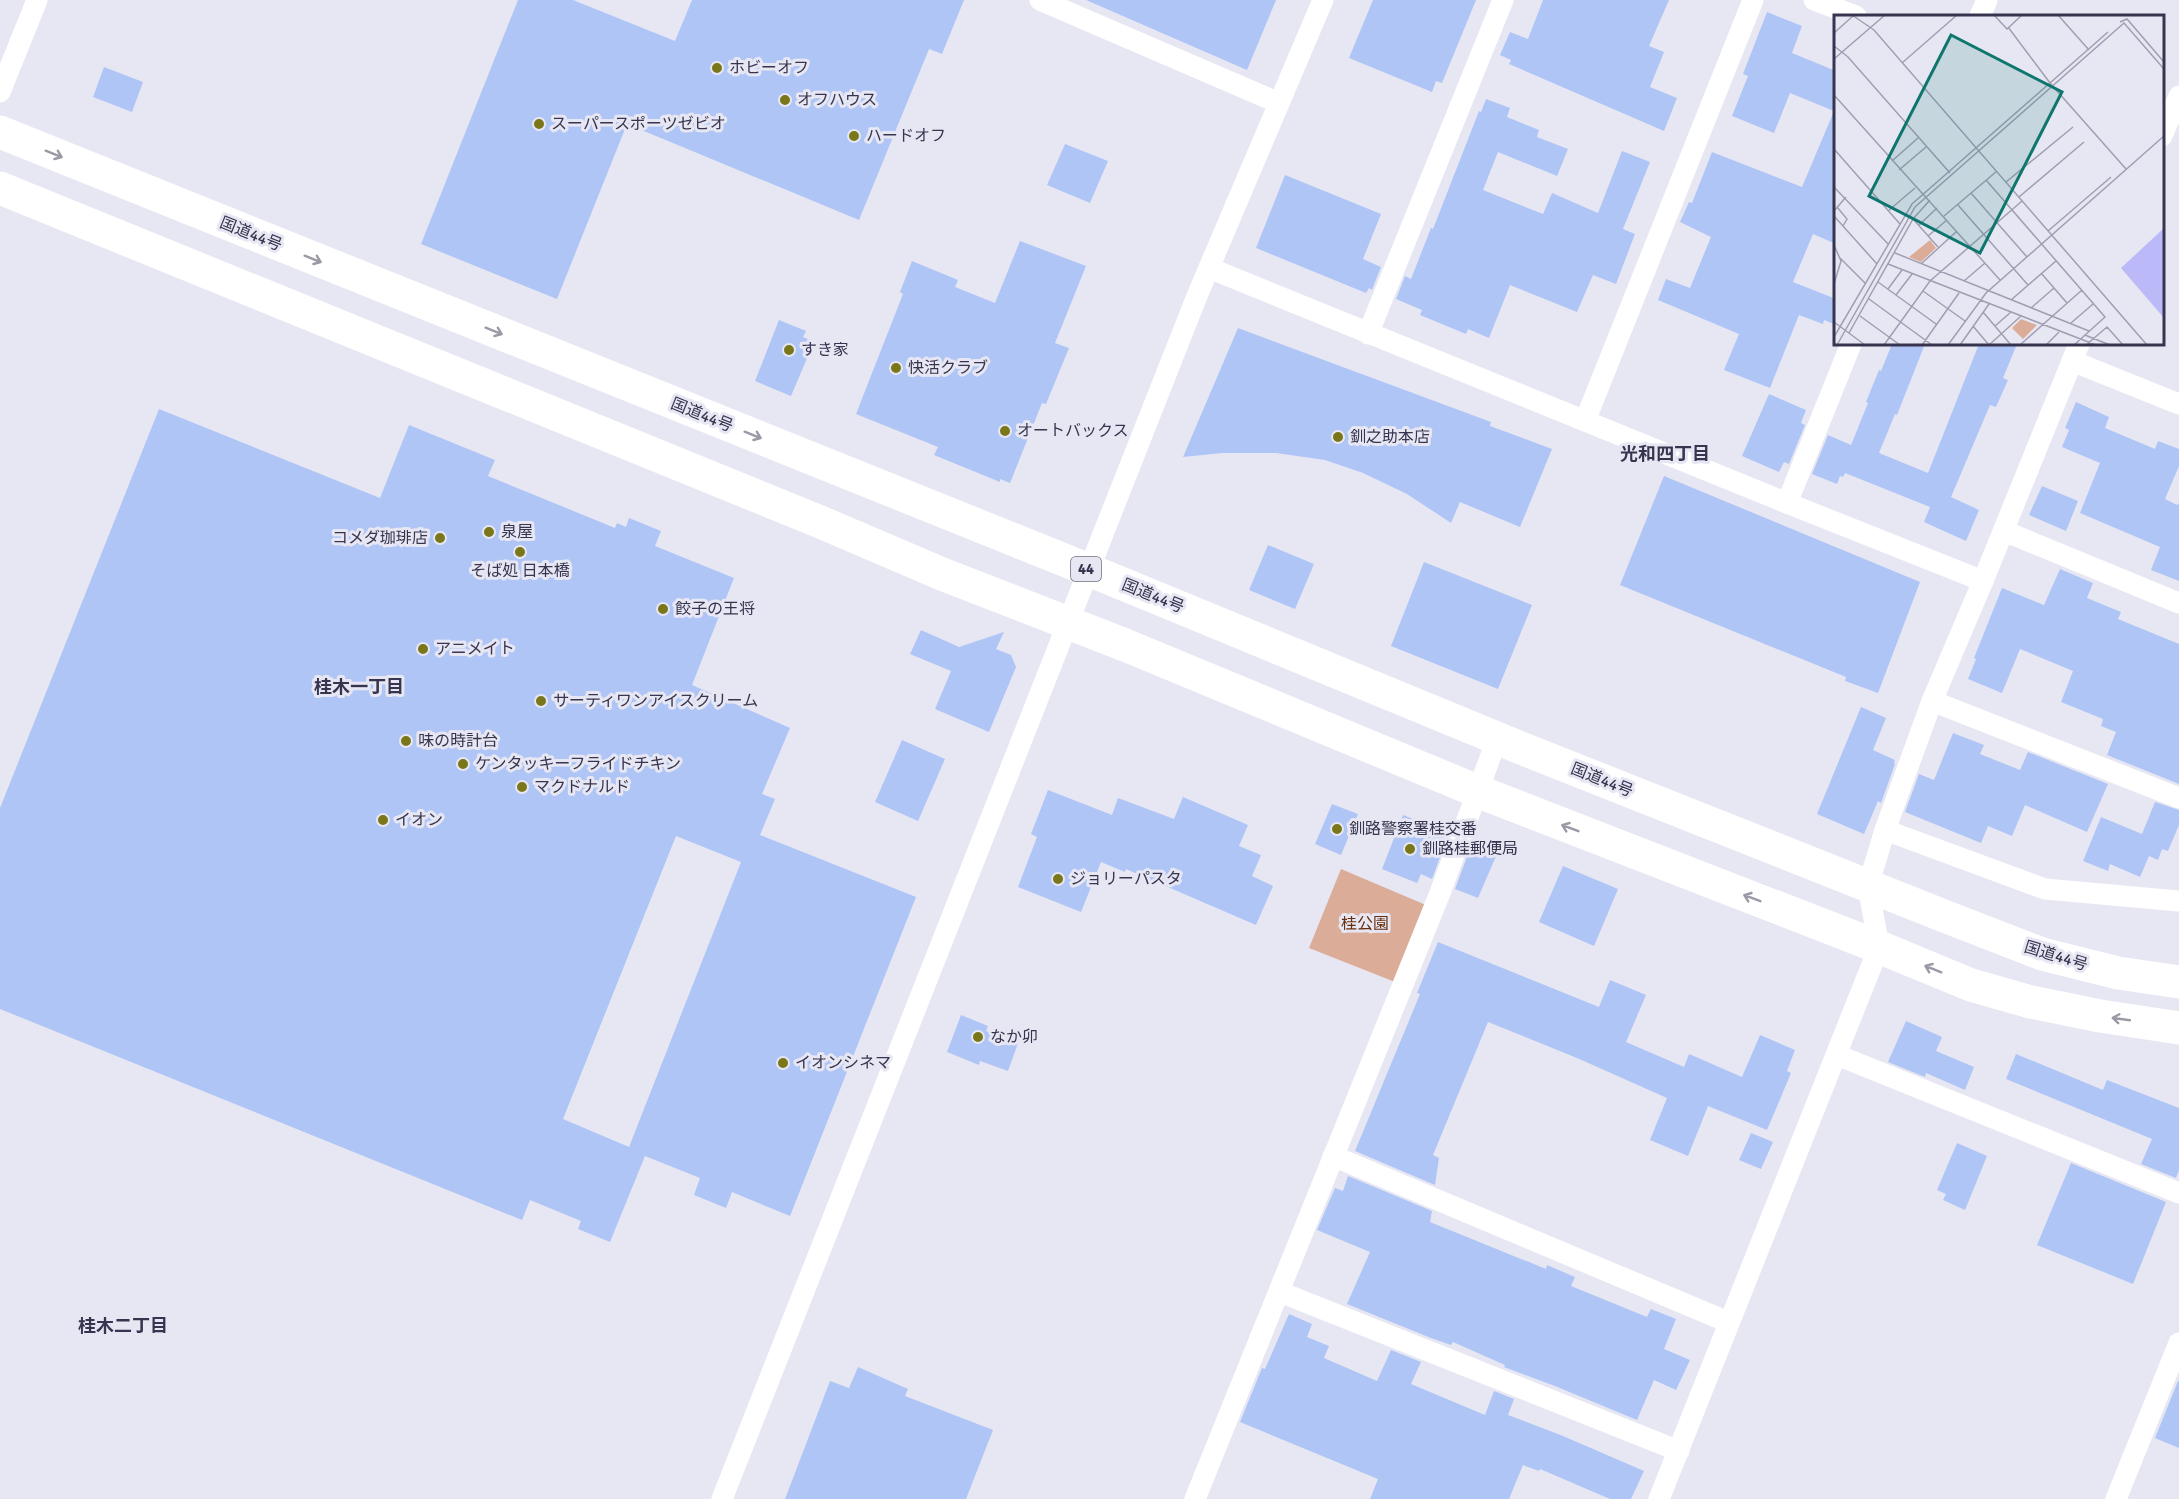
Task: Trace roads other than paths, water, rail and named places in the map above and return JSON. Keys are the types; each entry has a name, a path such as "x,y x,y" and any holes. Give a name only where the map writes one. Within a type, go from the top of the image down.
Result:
{"highway":[{"name":"国道44号","path":"0,132 1089,570 1497,738 2042,954 2118,973 2179,982"},
{"path":"0,188 1477,791 1971,985 2031,1002 2100,1016 2179,1028"}],"street":[{"path":"0,92 37,0"},
{"path":"1040,0 1279,103"},
{"path":"722,1499 1209,268 1323,0"},
{"path":"1368,334 1503,0"},
{"path":"1585,421 1753,0"},
{"path":"1814,0 1853,15"},
{"path":"1980,15 1987,0"},
{"path":"2164,134 2179,96"},
{"path":"2164,138 2179,145"},
{"path":"1209,268 1788,504 1983,580"},
{"path":"1788,504 1851,345"},
{"path":"1659,1499 1879,947 1868,886 1885,830 1932,701 2004,531 2075,352 2179,404"},
{"path":"2004,531 2179,603"},
{"path":"1932,701 2179,798"},
{"path":"1196,1499 1440,893 1497,738"},
{"path":"1885,830 2045,889 2179,901"},
{"path":"1837,1056 2179,1193"},
{"path":"1334,1156 1728,1322"},
{"path":"1280,1292 1679,1451"},
{"path":"2116,1499 2179,1343"}],"place":[{"name":"ホビーオフ","path":"717,68"},
{"name":"オフハウス","path":"785,100"},
{"name":"スーパースポーツゼビオ","path":"539,124"},
{"name":"ハードオフ","path":"854,136"},
{"name":"すき家","path":"789,350"},
{"name":"快活クラブ","path":"896,368"},
{"name":"オートバックス","path":"1005,431"},
{"name":"釧之助本店","path":"1338,437"},
{"name":"泉屋","path":"489,532"},
{"name":"コメダ珈琲店","path":"440,538"},
{"name":"そば処 日本橋","path":"520,552"},
{"name":"餃子の王将","path":"663,609"},
{"name":"アニメイト","path":"423,649"},
{"name":"サーティワンアイスクリーム","path":"541,701"},
{"name":"味の時計台","path":"406,741"},
{"name":"ケンタッキーフライドチキン","path":"463,764"},
{"name":"マクドナルド","path":"522,787"},
{"name":"イオン","path":"383,820"},
{"name":"釧路警察署桂交番","path":"1337,829"},
{"name":"釧路桂郵便局","path":"1410,849"},
{"name":"ジョリーパスタ","path":"1058,879"},
{"name":"なか卯","path":"978,1037"},
{"name":"イオンシネマ","path":"783,1063"}],"district":[{"name":"光和四丁目","path":"1665,454"},
{"name":"桂木一丁目","path":"359,687"},
{"name":"桂木二丁目","path":"123,1326"}],"park label":[{"name":"桂公園","path":"1365,924"}]}
